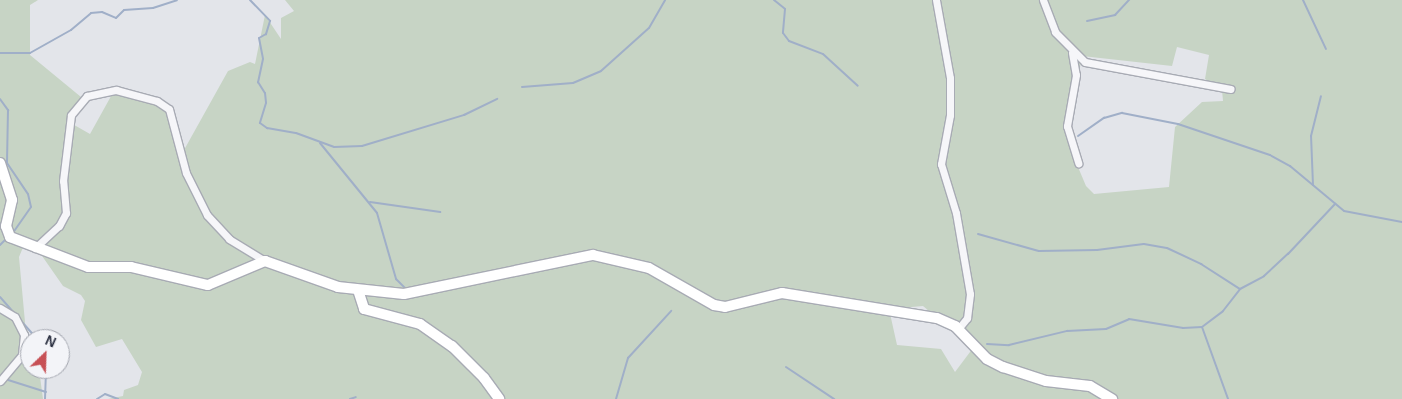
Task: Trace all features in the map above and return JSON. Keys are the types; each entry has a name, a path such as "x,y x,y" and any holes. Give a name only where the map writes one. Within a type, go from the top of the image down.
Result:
{"street":[{"path":"936,0 950,78 950,115 941,164 956,213 970,294 966,318 958,329"},
{"path":"1043,0 1055,32 1072,53 1088,64 1231,89"},
{"path":"1072,53 1076,75 1067,126 1078,163"},
{"path":"1076,75 1088,64"},
{"path":"35,249 64,218 64,167 71,115 87,96 116,90 157,101 169,109 186,173 207,215 229,239 265,261 321,282 358,290 425,293 593,254 649,268 714,305 725,307 782,293 937,318 958,329 987,358 1003,367 1046,381 1090,386 1112,399"},
{"path":"0,164 12,200 6,228 35,249 88,267 136,268 208,286 265,261"},
{"path":"358,290 364,309 420,324 452,346 484,378 499,399"},
{"path":"0,308 15,317 24,335 22,355 0,382"}],"green space":[{"path":"0,0 38,0 30,5 30,55 81,97 69,122 90,134 115,89 147,98 173,116 184,150 228,71 250,62 255,64 265,15 281,39 281,18 294,11 285,0 1402,0 1402,399 108,399 123,396 124,390 138,385 142,372 122,339 96,347 81,320 85,301 81,295 63,286 40,253 24,245 19,257 26,329 20,329 20,379 40,379 43,399 0,399","holes":["1177,47 1209,55 1205,79 1222,90 1223,101 1202,102 1175,127 1169,187 1094,194 1086,186 1067,141 1082,56 1172,66","923,306 973,348 955,372 941,349 897,345 889,309"]}],"waterway":[{"path":"0,53 30,53 71,30 91,13 102,12 116,18 124,10 153,8 177,0"},
{"path":"250,0 270,21 266,34 259,38 263,59 258,82 265,93 266,103 260,123 267,128 296,133 334,147 362,146 464,115 497,99"},
{"path":"522,87 573,83 601,71 649,28 665,0"},
{"path":"774,0 785,9 783,33 789,41 823,54 858,86"},
{"path":"1087,21 1115,15 1129,0"},
{"path":"1303,0 1326,49"},
{"path":"1313,185 1311,136 1321,96"},
{"path":"0,99 8,110 7,163 28,194 31,207 13,233"},
{"path":"1078,136 1104,118 1122,113 1178,124 1270,155 1290,166 1344,211 1402,222"},
{"path":"320,143 377,213 396,279 406,289"},
{"path":"370,202 440,212"},
{"path":"987,344 1009,345 1067,331 1106,329 1129,319 1183,328 1202,327 1223,311 1240,289 1264,276 1288,254 1335,204"},
{"path":"978,234 1039,251 1097,250 1144,244 1167,248 1201,264 1240,289"},
{"path":"0,245 6,239"},
{"path":"0,297 28,329"},
{"path":"616,399 628,358 671,311"},
{"path":"1202,327 1228,399"},
{"path":"786,367 834,399"},
{"path":"5,379 46,392"},
{"path":"45,399 46,379"},
{"path":"97,399 105,394 118,399"},
{"path":"350,399 356,397"}]}
